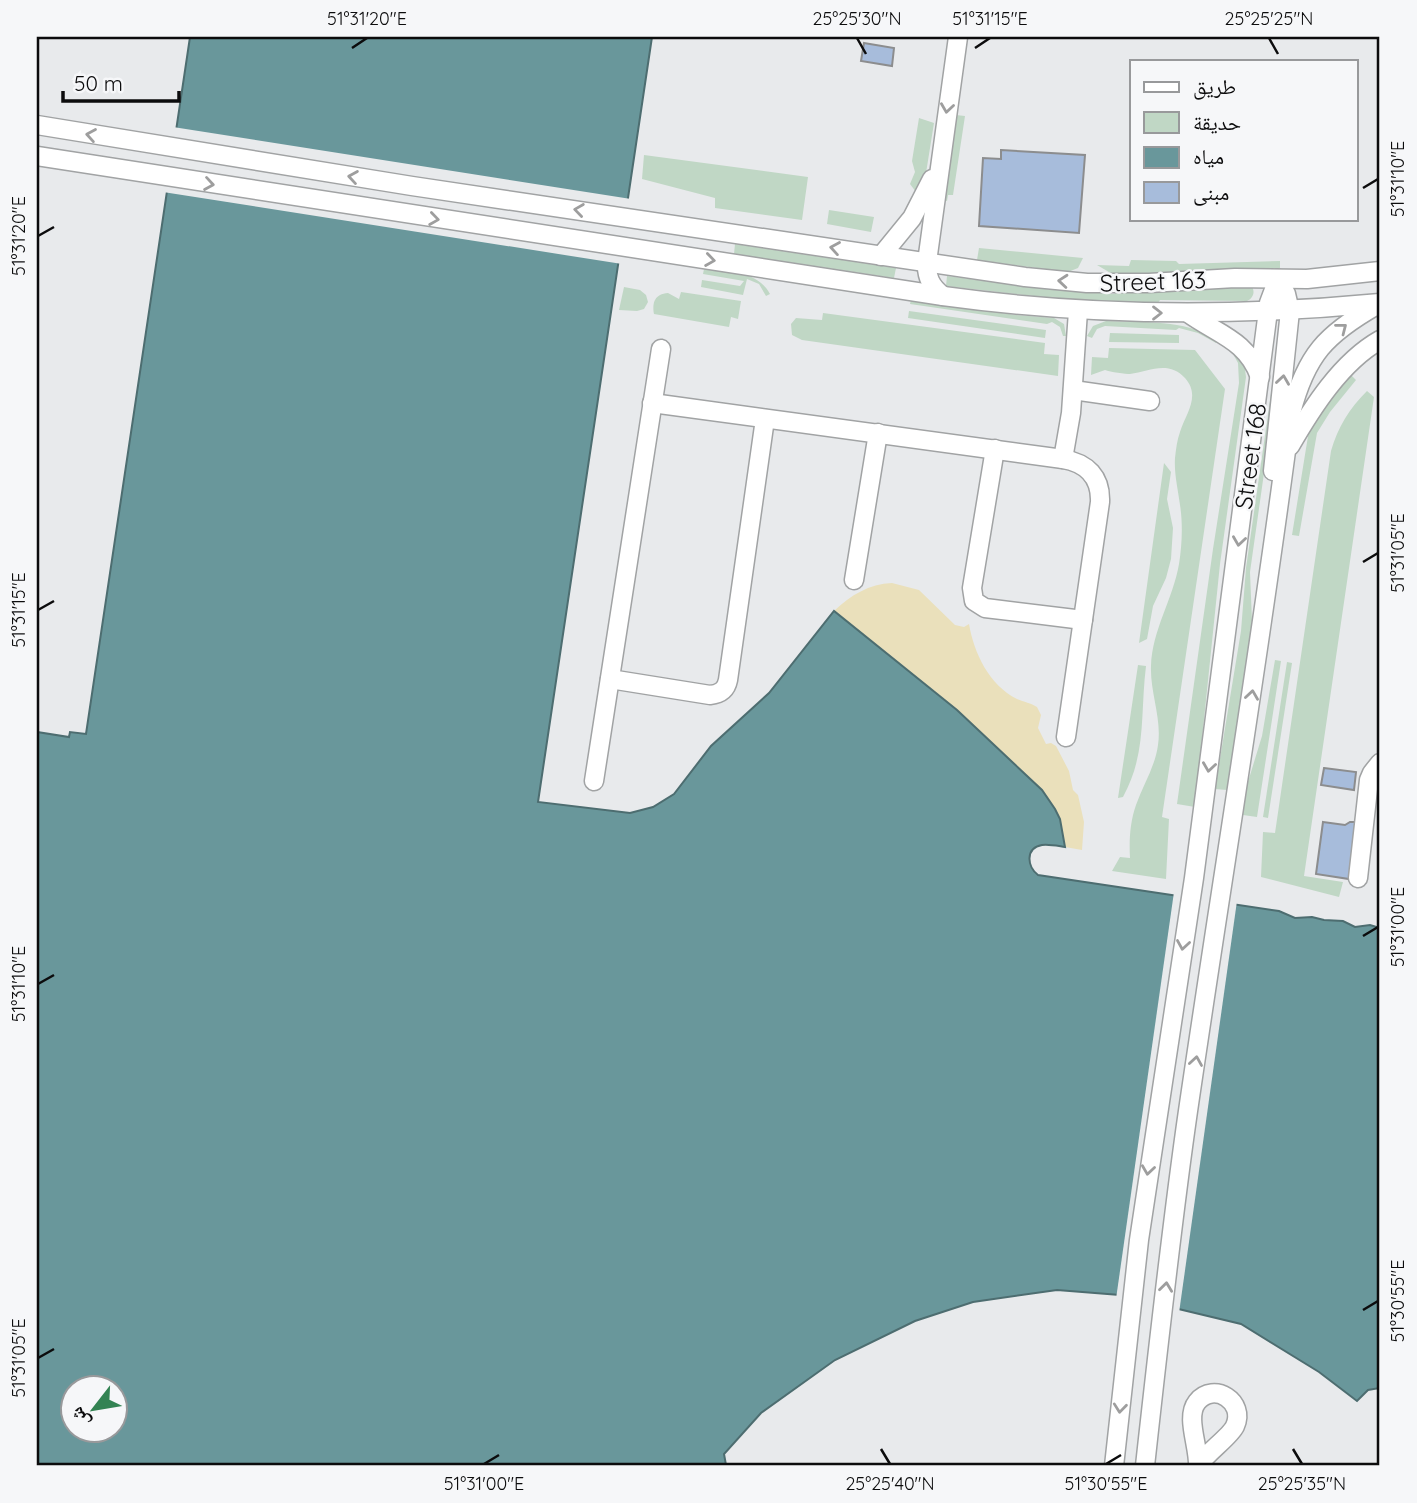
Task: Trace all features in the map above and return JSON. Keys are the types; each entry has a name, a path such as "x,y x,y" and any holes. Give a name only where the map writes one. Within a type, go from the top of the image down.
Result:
{"street":[{"path":"943,296 928,278 927,262 957,38"},
{"name":"Street 163","path":"37,125 412,186 1005,275 1087,283 1337,277 1380,271"},
{"name":"Street 163","path":"37,156 943,296 1077,311 1269,312 1380,303"},
{"path":"881,256 912,218 928,188 940,156"},
{"name":"Street 168","path":"1277,521 1274,455 1290,311 1286,294 1278,279"},
{"name":"Street 168","path":"1114,1466 1148,1170 1194,878 1271,295 1278,279"},
{"name":"Street 168","path":"1145,1466 1188,1112 1224,883 1291,413 1309,362 1336,332 1380,303"},
{"path":"1063,459 1073,390 1077,311"},
{"name":"Street 163","path":"1188,313 1241,346 1253,360 1261,377"},
{"path":"1286,452 1347,367 1380,340"},
{"path":"594,781 661,349"},
{"path":"1073,390 1150,401"},
{"path":"652,403 1081,463 1092,472 1100,494 1066,737"},
{"path":"610,679 710,695 718,694 725,688 765,419"},
{"path":"854,580 878,433"},
{"path":"995,449 972,588 974,601 985,608 1083,620"},
{"path":"1358,878 1369,780 1380,763"}],"green space":[{"path":"956,115 965,116 953,195 948,195 947,201 941,200"},
{"path":"919,118 934,123 926,173 916,192 910,184 915,172 912,161"},
{"path":"644,155 808,177 802,220 715,208 715,198 642,179"},
{"path":"829,210 874,217 871,232 827,224"},
{"path":"735,244 896,268 894,278 734,254"},
{"path":"979,248 1083,258 1078,268 1068,272 977,260"},
{"path":"1131,260 1176,261 1179,264 1280,261 1280,268 1114,275 1097,265 1129,266"},
{"path":"704,269 750,276 758,280 770,294 766,296 759,284 747,279 743,295 701,287 702,280 740,286 744,281 703,274"},
{"path":"947,276 1046,289 1113,294 1124,291 1251,285 1254,292 1247,301 1160,300 1156,306 1069,300 946,286"},
{"path":"624,287 640,290 646,295 648,302 644,309 619,310"},
{"path":"681,292 741,301 738,319 731,317 729,327 654,314 657,297 668,293 679,299"},
{"path":"911,300 1054,318 1064,324 1066,336 1063,336 1060,327 1052,322 1047,324 910,304"},
{"path":"909,311 1046,330 1045,338 908,318"},
{"path":"823,313 1045,343 1044,354 1059,355 1058,376 802,340 792,335 791,324 796,318 822,320"},
{"path":"1106,321 1177,325 1218,339 1216,343 1198,333 1179,328 1105,326 1097,329 1092,338 1087,336 1093,326"},
{"path":"1110,333 1179,335 1179,343 1109,342"},
{"path":"1279,338 1283,339 1250,572 1252,621 1227,790 1215,789 1241,631 1246,568"},
{"path":"1109,348 1195,350 1225,389 1162,817 1169,819 1166,879 1112,871 1120,857 1130,858 1130,831 1134,811 1152,768 1158,745 1151,676 1152,653 1179,564 1182,520 1175,458 1179,435 1191,405 1192,391 1185,378 1166,368 1130,374 1105,370 1091,375 1092,357 1108,358"},
{"path":"1235,350 1244,362 1246,377 1220,564 1195,807 1177,804 1239,383 1238,363 1232,352"},
{"path":"1350,374 1356,380 1317,433 1299,536 1292,535 1309,430 1315,418"},
{"path":"1367,391 1374,397 1304,876 1343,882 1339,897 1261,877 1263,832 1275,833 1331,451 1345,419"},
{"path":"1164,463 1171,472 1167,499 1173,528 1171,559 1166,578 1153,606 1147,639 1139,643"},
{"path":"1275,660 1281,661 1257,817 1243,815 1244,795 1262,736"},
{"path":"1287,662 1292,663 1268,818 1263,817"},
{"path":"1138,665 1146,666 1139,749 1131,781 1123,797 1118,798"}],"sand":[{"path":"892,583 919,590 955,625 964,627 969,624 979,657 991,677 1007,693 1037,707 1041,715 1038,728 1046,744 1056,746 1069,771 1073,790 1078,795 1084,822 1082,850 1065,847 1060,819 1042,790 957,710 834,611 861,591"}],"water":[{"path":"190,37 652,37 538,802 630,813 653,807 674,794 711,746 769,693 834,611 957,710 1042,790 1060,819 1065,847 1045,845 1033,850 1030,863 1038,875 1279,911 1295,918 1312,917 1343,921 1355,927 1370,925 1380,928 1380,1388 1368,1390 1357,1401 1319,1372 1241,1324 1120,1295 1057,1290 973,1302 915,1321 835,1360 761,1413 724,1454 726,1465 745,1466 37,1466 37,732 69,737 70,732 86,734"}],"pier":[{"path":"173,127 631,199 622,264 163,192"},
{"path":"1174,892 1237,901 1179,1313 1116,1299"}],"building":[{"path":"864,43 894,48 892,66 861,61"},
{"path":"1001,150 1085,155 1079,233 979,226 983,158 1001,159"},
{"path":"1324,768 1356,772 1354,790 1321,785"},
{"path":"1323,822 1345,825 1356,822 1349,879 1316,874"}]}
